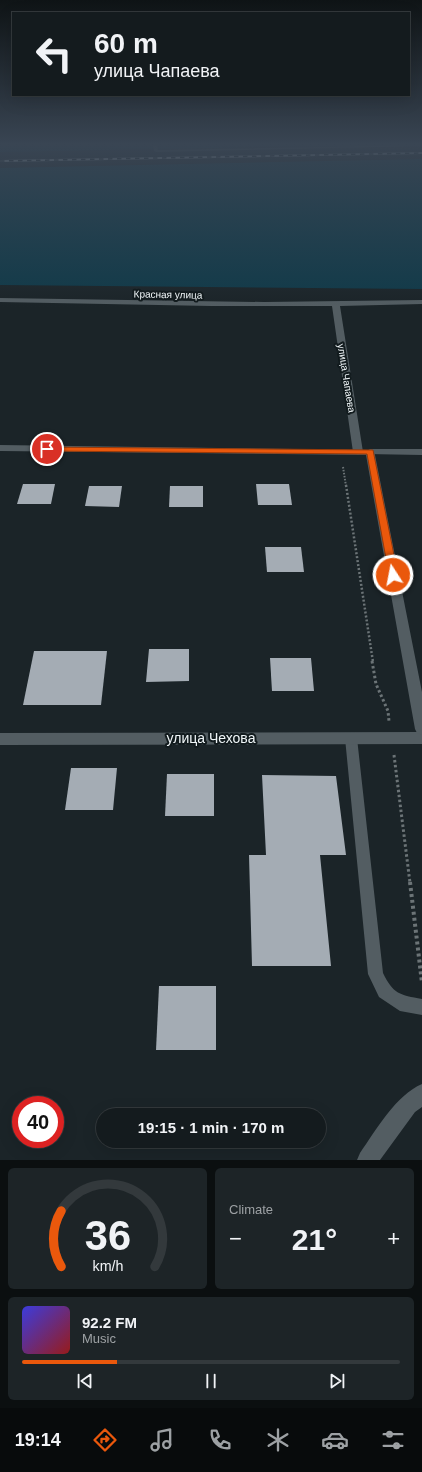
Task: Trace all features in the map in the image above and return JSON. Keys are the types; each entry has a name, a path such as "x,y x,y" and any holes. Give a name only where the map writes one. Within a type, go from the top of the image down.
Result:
{"street":[{"name":"Красная улица","path":"0,300 336,305 422,302"},
{"name":"улица Чапаева","path":"336,305 358,452"},
{"path":"0,448 422,452"},
{"path":"370,452 422,729"},
{"name":"улица Чехова","path":"0,739 422,738"},
{"path":"367,1160 408,1105 422,1094"}],"lane":[{"path":"352,738 376,974 384,992 400,1002 422,1007"}],"path":[{"path":"342,465 376,684 388,711 422,982"}],"shaded area":[{"path":"0,199 422,199 422,289 0,285"}],"building":[{"path":"23,484 55,484 51,504 17,504"},
{"path":"256,484 289,484 292,505 258,505"},
{"path":"89,486 122,486 119,507 85,506"},
{"path":"170,486 203,486 203,507 169,507"},
{"path":"265,547 301,547 304,572 267,572"},
{"path":"149,649 189,649 189,681 146,682"},
{"path":"34,651 107,651 101,705 23,705"},
{"path":"270,658 311,658 314,691 272,691"},
{"path":"71,768 117,768 113,810 65,810"},
{"path":"167,774 214,774 214,816 165,816"},
{"path":"262,775 336,776 346,855 320,855 331,966 252,966 249,855 266,855"},
{"path":"159,986 216,986 216,1050 156,1050"}],"route":[{"path":"47,449 370,452 393,575"}]}
